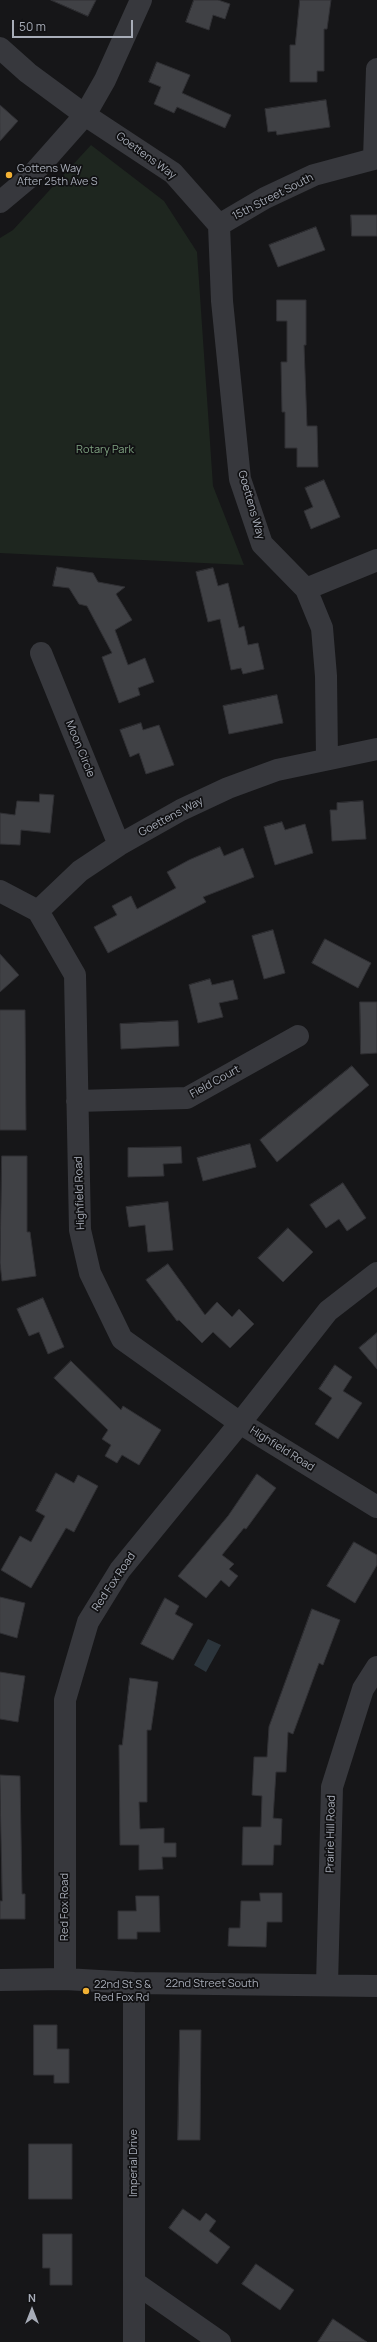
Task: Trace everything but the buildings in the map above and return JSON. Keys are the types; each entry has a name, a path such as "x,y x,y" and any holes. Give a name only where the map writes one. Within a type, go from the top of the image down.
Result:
{"street":[{"path":"0,202 31,176 85,115 105,80 141,0"},
{"path":"0,48 28,73 85,115"},
{"path":"376,158 377,69"},
{"name":"Goettens Way","path":"38,911 80,871 119,846 181,810 228,788 277,770 327,759 326,676 322,628 306,589 262,544 240,479 222,301 218,225 173,173 85,115"},
{"name":"15th Street South","path":"218,225 265,198 314,175 376,158"},
{"path":"306,589 377,560"},
{"name":"Moon Circle","path":"41,653 119,846"},
{"path":"327,759 377,749"},
{"path":"0,891 38,911"},
{"name":"Highfield Road","path":"38,911 75,975 80,1230 90,1273 122,1339 240,1423 377,1507"},
{"name":"Field Court","path":"77,1101 187,1098 298,1036"},
{"name":"Red Fox Road","path":"65,1979 65,1700 88,1622 120,1570 240,1423 328,1311 377,1273"},
{"name":"Prairie Hill Road","path":"327,1985 332,1787 363,1689 377,1667"},
{"name":"22nd Street South","path":"0,1980 65,1979 134,1984 377,1986"},
{"name":"Imperial Drive","path":"134,1984 134,2342"},
{"path":"134,2282 220,2342"}],"green space":[{"name":"Rotary Park","path":"91,145 164,201 197,252 213,486 244,565 0,553 0,238 13,230"}],"shaded area":[{"path":"208,1639 221,1645 206,1672 194,1665"}],"place":[{"name":"Gottens Way After 25th Ave S","path":"9,175"},
{"name":"22nd St S & Red Fox Rd","path":"86,1991"}]}
